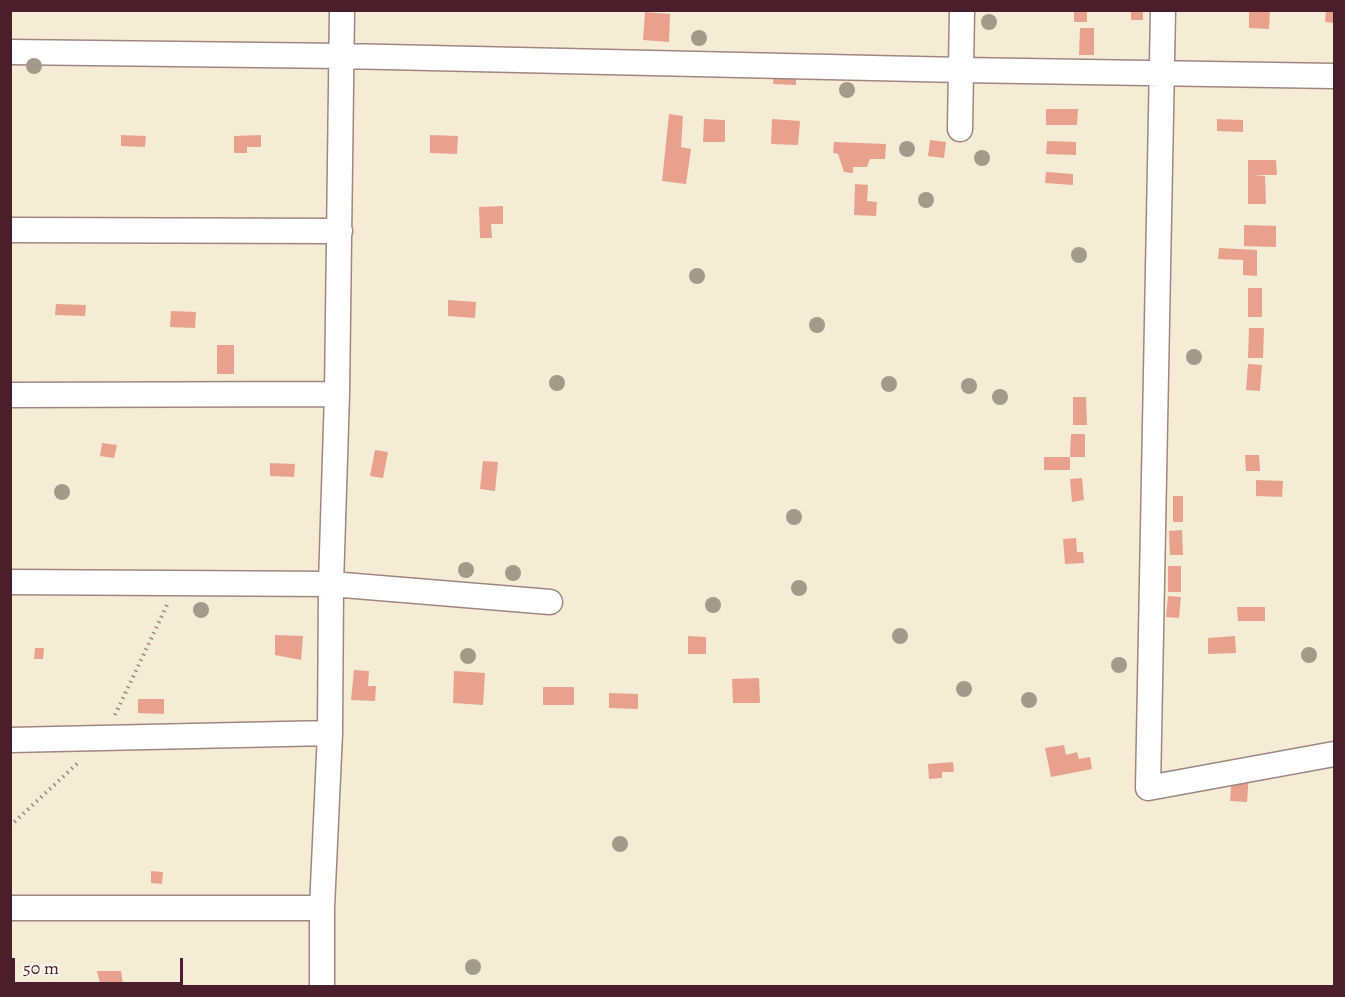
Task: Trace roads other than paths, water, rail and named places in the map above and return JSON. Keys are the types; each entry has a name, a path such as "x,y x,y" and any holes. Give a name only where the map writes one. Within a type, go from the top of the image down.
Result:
{"street":[{"path":"322,987 322,908 330,733 331,584 337,394 342,10"},
{"path":"960,129 962,10"},
{"path":"1163,10 1148,788 1335,754"},
{"path":"10,52 342,56 1335,76"},
{"path":"10,230 340,231"},
{"path":"10,395 337,394"},
{"path":"10,582 331,584 550,602"},
{"path":"10,740 330,733"},
{"path":"10,908 322,908"}]}
